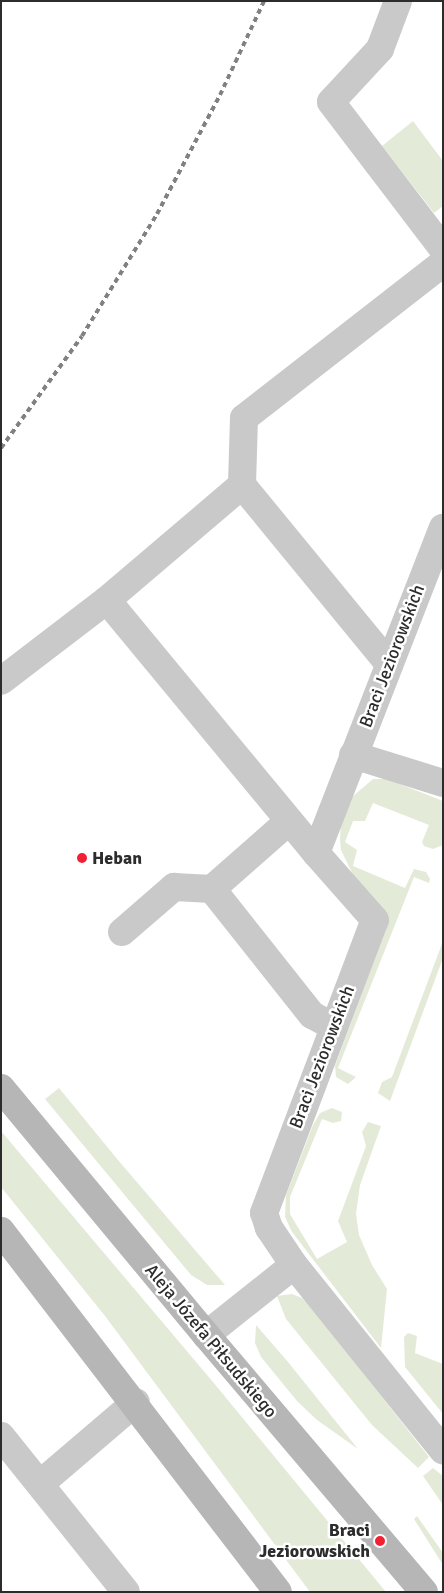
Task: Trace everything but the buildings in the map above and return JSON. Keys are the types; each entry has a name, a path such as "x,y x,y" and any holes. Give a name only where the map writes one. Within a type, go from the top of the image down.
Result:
{"main road":[{"name":"Aleja Józefa Piłsudskiego","path":"1,1088 206,1335 424,1592"},
{"path":"1,1231 136,1402 278,1592"}],"street":[{"path":"398,1 380,49 331,102 443,249"},
{"path":"389,664 242,485 244,418 443,263"},
{"path":"1,681 107,600 242,485"},
{"name":"Braci Jeziorowskich","path":"294,1264 269,1228 264,1213 375,920 316,853 443,528"},
{"path":"107,600 316,853"},
{"path":"353,755 436,781"},
{"path":"122,932 174,887 212,889 290,821"},
{"path":"212,889 312,1015 334,1026"},
{"path":"206,1335 294,1264 443,1450"},
{"path":"40,1484 136,1402"},
{"path":"1,1436 126,1592"}],"green space":[{"path":"413,121 443,161 443,206 434,213 382,146"},
{"path":"373,779 387,779 443,801 443,845 433,849 424,846 422,842 429,825 373,803 365,821 353,821 345,842 357,850 353,866 405,888 414,869 426,872 430,879 429,883 414,877 338,1068 356,1077 348,1084 336,1077 335,1066 383,936 341,850 341,822 352,797"},
{"path":"443,941 443,958 390,1101 378,1093 382,1082 392,1077"},
{"path":"59,1088 225,1285 207,1285 191,1275 45,1099"},
{"path":"332,1108 342,1112 341,1121 333,1123 322,1119 290,1197 290,1214 317,1259 347,1242 338,1221 366,1146 362,1132 368,1122 381,1126 360,1185 356,1214 359,1235 372,1265 387,1289 381,1348 292,1232 285,1217 286,1195 313,1125 320,1113"},
{"path":"1,1131 213,1382 386,1592 310,1592 105,1316 1,1187"},
{"path":"292,1294 302,1298 314,1310 429,1457 418,1468 372,1425 286,1319 277,1296"},
{"path":"256,1325 358,1449 317,1420 297,1401 261,1357 255,1343"},
{"path":"408,1333 417,1336 415,1353 443,1364 443,1414 405,1367 404,1337"},
{"path":"433,1468 443,1476 443,1505 423,1476"},
{"path":"417,1516 443,1553 443,1565 414,1519"}],"railway":[{"path":"1,448 82,336 157,214 220,95 264,1"}],"place":[{"name":"Heban","path":"82,858"},
{"name":"Braci Jeziorowskich","path":"380,1541"}]}
